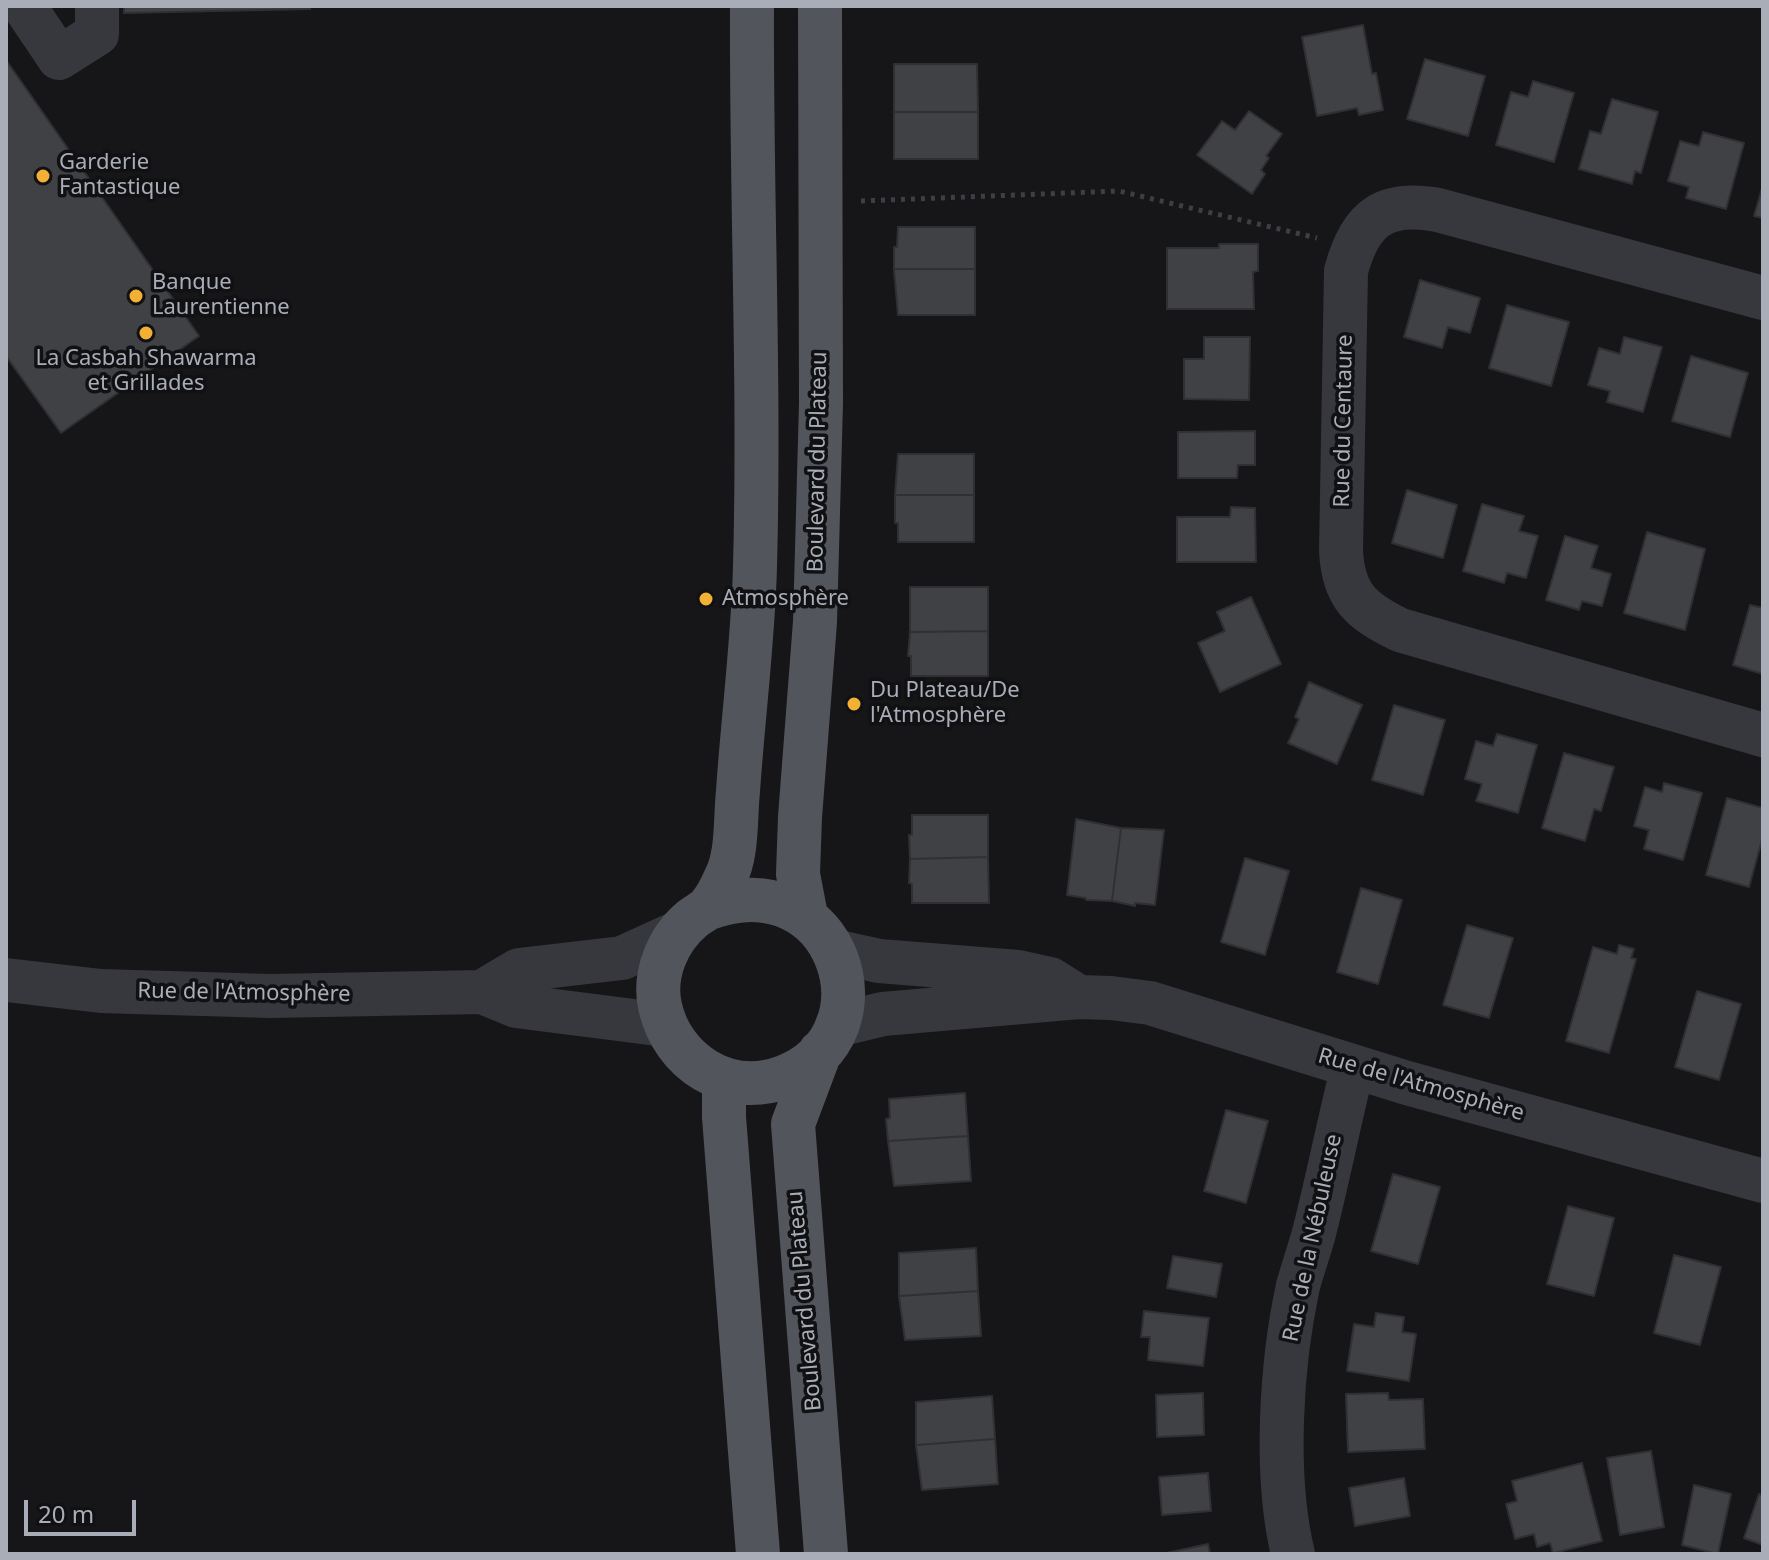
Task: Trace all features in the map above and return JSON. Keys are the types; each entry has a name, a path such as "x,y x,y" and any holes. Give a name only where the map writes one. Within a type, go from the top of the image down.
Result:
{"main road":[{"path":"694,920 728,901 759,899 788,906 806,916 822,932 834,951 842,975 843,1000 829,1039 804,1066 766,1082 745,1083 705,1072 675,1044 658,1001 659,977 666,953 694,920 732,862 755,573 757,478 752,6"},
{"name":"Boulevard du Plateau","path":"806,916 798,874 815,622 821,403 820,6"},
{"name":"Boulevard du Plateau","path":"826,1554 793,1124 829,1039"},
{"path":"724,1079 724,1117 758,1554"}],"street":[{"path":"24,6 59,58 97,34 97,6"},
{"name":"Rue du Centaure","path":"1763,298 1415,206 1389,209 1367,222 1353,246 1346,271 1341,550 1342,575 1356,601 1376,618 1400,630 1763,735"},
{"name":"Rue de l'Atmosphère","path":"482,992 519,970 622,958 694,920"},
{"name":"Rue de l'Atmosphère","path":"834,951 879,961 1018,972 1050,979 1079,997"},
{"name":"Rue de l'Atmosphère","path":"6,980 101,991 271,996 482,992 516,1006 665,1025"},
{"name":"Rue de l'Atmosphère","path":"829,1039 897,1012 1079,997 1150,1003 1437,1092 1761,1173"},
{"name":"Rue de la Nébuleuse","path":"1293,1554 1285,1508 1283,1467 1283,1420 1291,1329 1353,1066"}],"path":[{"path":"820,202 1119,191 1353,246"}],"building":[{"path":"124,6 310,6 310,9 124,13"},
{"path":"1363,25 1372,74 1376,73 1383,110 1359,115 1357,108 1317,116 1302,37"},
{"path":"1425,59 1485,76 1468,136 1407,119"},
{"path":"6,60 199,336 61,433 6,356"},
{"path":"894,64 977,64 978,112 894,112"},
{"path":"1533,81 1574,93 1554,162 1496,145 1511,92 1528,97"},
{"path":"1612,99 1658,112 1641,173 1635,171 1632,184 1579,169 1590,131 1601,134"},
{"path":"1249,111 1282,134 1266,156 1269,158 1261,170 1265,174 1252,194 1197,155 1222,121 1235,130"},
{"path":"894,112 978,112 978,159 894,159"},
{"path":"1703,132 1744,143 1726,209 1686,198 1689,187 1668,181 1680,141 1699,146"},
{"path":"1763,185 1763,218 1754,216"},
{"path":"898,227 975,227 975,269 894,269"},
{"path":"1219,244 1258,244 1258,271 1253,272 1254,309 1167,309 1167,248 1219,248"},
{"path":"894,269 975,269 975,315 898,315"},
{"path":"1420,280 1480,298 1470,333 1448,327 1442,348 1404,337"},
{"path":"1507,305 1569,322 1551,386 1489,368"},
{"path":"1204,337 1250,337 1249,400 1184,399 1184,359 1204,359"},
{"path":"1624,337 1662,347 1643,412 1607,402 1610,391 1588,385 1599,348 1620,354"},
{"path":"1691,356 1748,373 1730,437 1672,421"},
{"path":"1255,431 1255,465 1238,465 1237,478 1178,478 1178,432"},
{"path":"898,454 974,454 974,495 895,495"},
{"path":"1407,490 1457,505 1443,558 1392,543"},
{"path":"895,495 974,495 974,542 898,542"},
{"path":"1482,504 1524,516 1519,531 1538,536 1526,578 1507,573 1504,583 1463,571"},
{"path":"1231,507 1255,508 1256,562 1177,562 1177,517 1230,517"},
{"path":"1647,532 1705,549 1685,630 1624,613"},
{"path":"1565,536 1598,546 1591,568 1611,574 1602,606 1582,601 1579,610 1546,600"},
{"path":"910,587 988,587 988,631 910,632"},
{"path":"1251,597 1281,664 1220,692 1198,643 1225,631 1217,612"},
{"path":"1750,605 1763,608 1763,674 1733,665"},
{"path":"988,631 988,676 911,676 911,656 908,656 910,632"},
{"path":"1309,682 1362,705 1337,764 1288,743 1299,719 1295,717"},
{"path":"1394,705 1445,720 1423,795 1372,780"},
{"path":"1497,734 1537,745 1518,813 1476,801 1482,784 1465,779 1476,741 1493,746"},
{"path":"1564,753 1614,767 1601,811 1594,809 1585,841 1542,828"},
{"path":"1664,783 1702,793 1683,860 1644,849 1649,830 1634,826 1645,787 1662,792"},
{"path":"1727,798 1763,808 1763,836 1749,887 1706,875"},
{"path":"912,815 988,815 988,857 910,859"},
{"path":"1076,819 1121,828 1112,901 1086,900 1067,895"},
{"path":"1121,828 1164,830 1155,905 1135,903 1135,906 1112,901"},
{"path":"988,857 989,903 912,903 910,859"},
{"path":"1245,858 1289,871 1265,955 1221,942"},
{"path":"1361,888 1402,900 1378,984 1337,972"},
{"path":"1467,925 1513,938 1489,1018 1443,1005"},
{"path":"1619,945 1634,949 1631,958 1636,959 1609,1053 1566,1041 1593,947 1617,954"},
{"path":"1697,991 1741,1004 1719,1080 1675,1067"},
{"path":"965,1093 968,1136 888,1141 886,1119 890,1118 889,1099"},
{"path":"1226,1110 1268,1121 1246,1203 1204,1191"},
{"path":"968,1136 971,1181 894,1186 888,1141"},
{"path":"1393,1174 1440,1187 1418,1264 1371,1251"},
{"path":"1568,1206 1614,1218 1594,1296 1547,1284"},
{"path":"976,1248 978,1291 899,1296 899,1253"},
{"path":"1674,1255 1721,1267 1700,1345 1654,1333"},
{"path":"1173,1256 1222,1264 1216,1297 1167,1288"},
{"path":"978,1291 981,1336 905,1340 899,1296"},
{"path":"1144,1311 1209,1318 1203,1366 1148,1360 1150,1337 1141,1337"},
{"path":"1376,1313 1404,1317 1402,1332 1416,1334 1409,1381 1347,1371 1354,1324 1374,1327"},
{"path":"1203,1393 1204,1435 1157,1437 1156,1395"},
{"path":"1388,1393 1389,1400 1423,1399 1425,1449 1348,1452 1346,1394"},
{"path":"992,1396 995,1439 916,1445 916,1402"},
{"path":"995,1439 998,1484 922,1490 916,1445"},
{"path":"1651,1451 1664,1527 1620,1535 1607,1458"},
{"path":"1582,1463 1602,1541 1553,1553 1550,1543 1537,1547 1534,1534 1515,1539 1506,1504 1517,1501 1512,1481"},
{"path":"1208,1473 1211,1511 1162,1515 1159,1477"},
{"path":"1404,1478 1410,1516 1355,1526 1349,1488"},
{"path":"1694,1485 1731,1494 1718,1554 1682,1545"},
{"path":"1759,1494 1763,1496 1763,1545 1744,1538"},
{"path":"1208,1544 1210,1554 1162,1554"}],"place":[{"name":"Garderie Fantastique","path":"43,176"},
{"name":"Banque Laurentienne","path":"136,296"},
{"name":"La Casbah Shawarma et Grillades","path":"146,333"},
{"name":"Atmosphère","path":"706,599"},
{"name":"Du Plateau/De l'Atmosphère","path":"854,704"}]}
